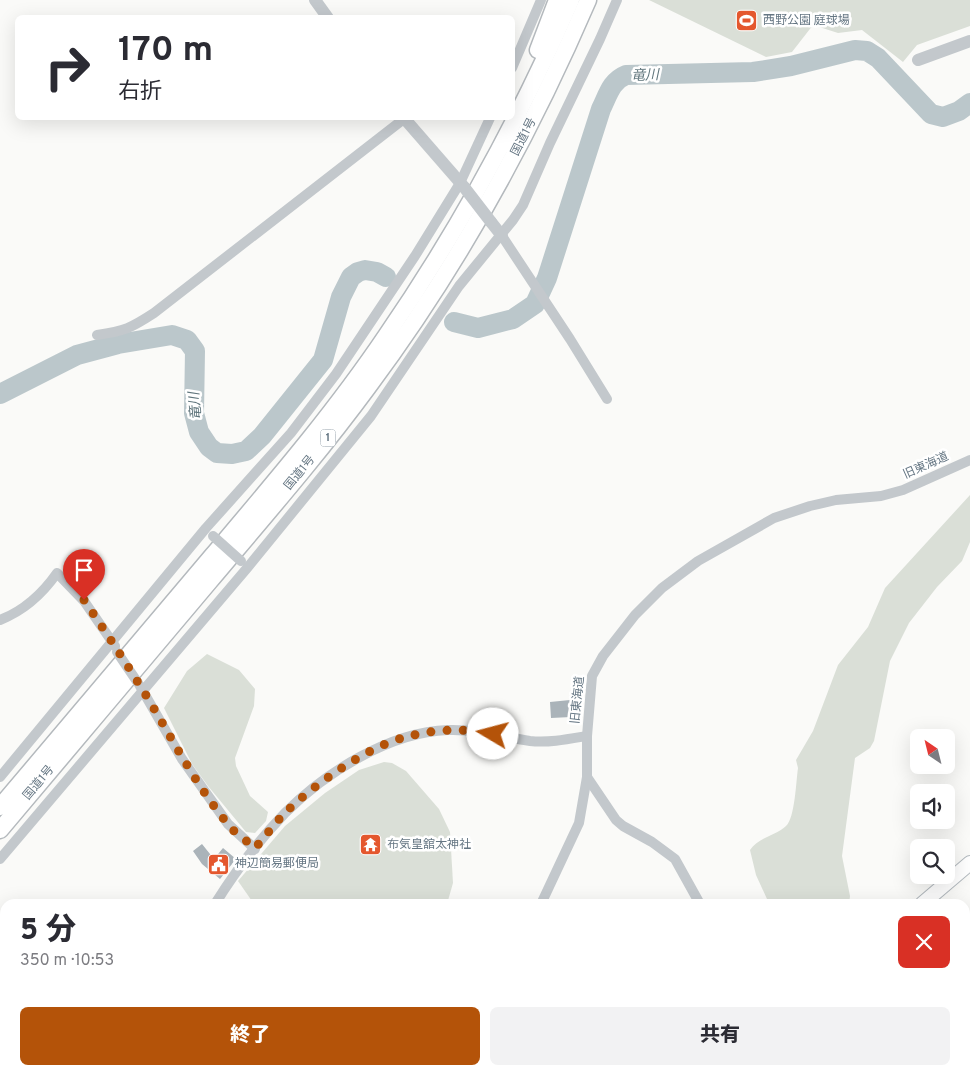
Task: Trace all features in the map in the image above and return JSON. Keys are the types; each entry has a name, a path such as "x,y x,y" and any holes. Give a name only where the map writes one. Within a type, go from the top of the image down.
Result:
{"highway":[{"path":"515,101 531,67 557,0"},
{"name":"国道1号","path":"0,830 252,530 368,386 444,275 497,173 572,0"},
{"name":"国道1号","path":"0,807 241,521 347,390 386,338 497,173 549,88 588,0"},
{"path":"507,120 490,155 497,173 521,162 599,0"}],"main road":[{"path":"928,899 970,863"}],"street":[{"path":"315,0 326,15"},
{"path":"515,61 541,0"},
{"path":"0,859 140,687 371,416 459,286 502,236 523,205 617,0"},
{"path":"918,60 970,41"},
{"path":"97,335 120,332 154,313 401,120"},
{"path":"406,120 462,185 502,236 548,304 607,399"},
{"path":"0,777 115,647 275,452 336,374 462,185 489,120"},
{"name":"旧東海道","path":"218,899 235,873 284,814 307,793 358,759 404,737 446,730 474,730 531,741 565,740 587,736 592,676 603,656 635,615 662,588 698,561 787,512 836,500 881,496 903,490 970,460"},
{"path":"210,532 245,564"},
{"path":"0,620 25,606 49,584 56,573 84,600 140,687 182,759 228,824 255,848"},
{"path":"543,899 579,823 587,777 587,736"},
{"path":"587,777 623,826 652,842 675,859 697,899"}],"shaded area":[{"path":"649,0 970,0 970,26 917,45 903,62 862,30 838,33 813,25 792,52 766,57"},
{"path":"970,495 970,542 962,561 937,587 909,623 890,661 874,741 870,748 855,758 842,856 850,899 767,899 756,875 750,850 758,842 782,829 789,822 796,790 798,768 796,760 813,731 838,665 868,627 885,588"},
{"path":"207,654 239,670 255,689 254,706 235,758 236,766 250,796 268,812 266,821 255,833 246,832 208,786 192,764 164,708 187,671"},
{"name":"布気皇舘太神社","path":"384,762 392,763 406,771 439,809 450,832 453,883 448,899 251,899 238,881 285,826 325,793 359,770"}],"building":[{"path":"570,700 571,717 551,718 550,702"},
{"path":"202,844 214,859 223,848 236,859 220,879 202,864 193,851"}],"waterway":[{"name":"竜川","path":"454,322 478,328 513,319 535,304 547,278 601,109 613,85 626,75 753,72 791,66 855,50 867,51 878,58 931,114 943,117 959,111 970,103"},
{"name":"竜川","path":"0,394 77,355 118,344 172,335 187,340 195,351 194,413 199,432 209,447 217,453 232,454 246,451 262,436 323,360 341,297 351,277 365,270 377,272 386,277"}],"place":[{"name":"西野公園 庭球場","path":"747,21"},
{"name":"布気皇舘太神社","path":"371,845"},
{"name":"神辺簡易郵便局","path":"219,864"}],"route":[{"path":"84,600 113,642 117,652 182,759 228,824 255,848 284,814 307,793 333,774 372,751 404,737 427,732 474,730 493,734"}]}
